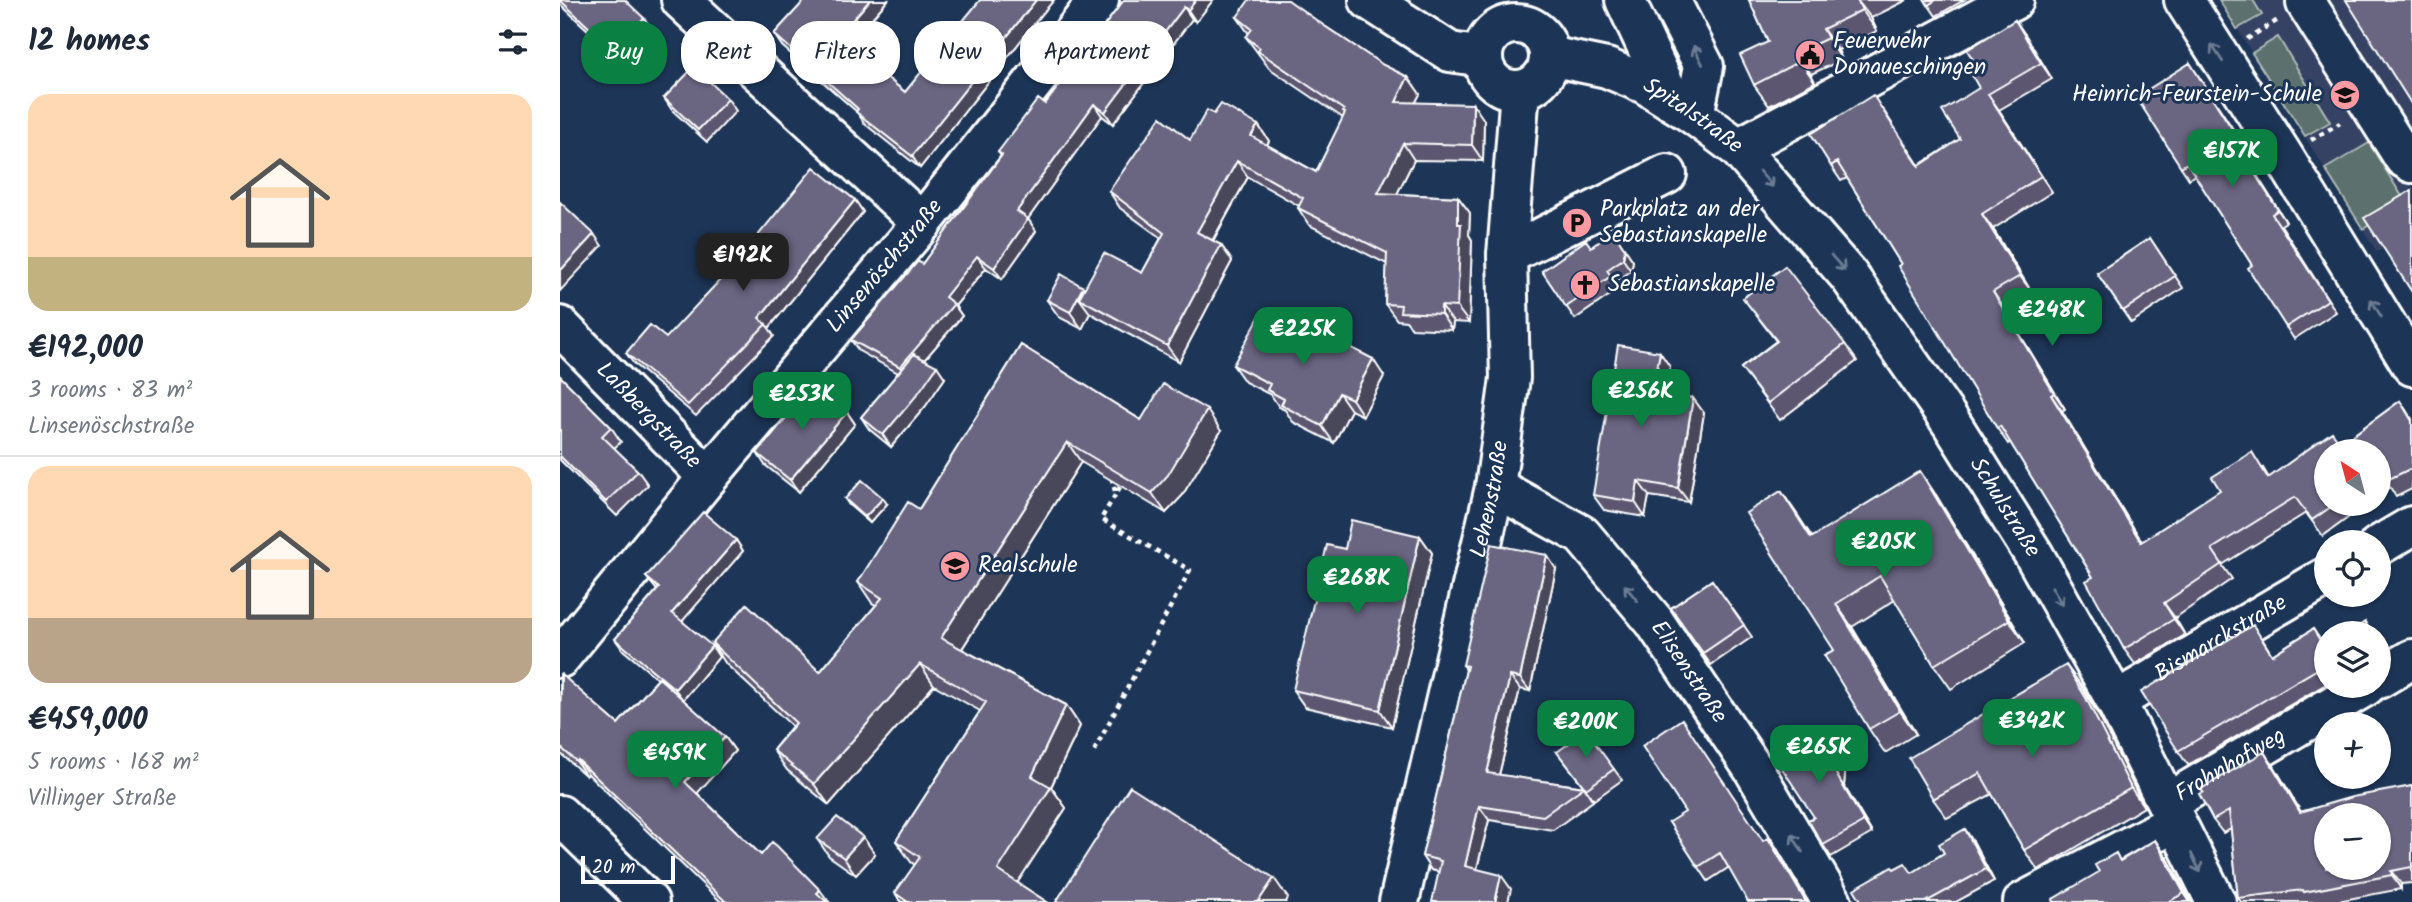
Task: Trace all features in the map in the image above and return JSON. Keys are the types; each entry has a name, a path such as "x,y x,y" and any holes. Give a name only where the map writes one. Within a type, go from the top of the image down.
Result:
{"street":[{"path":"681,0 922,223"},
{"name":"Linsenöschstraße","path":"560,657 922,223 1099,0"},
{"path":"1369,0 1450,52 1483,57"},
{"path":"1625,0 1683,108"},
{"path":"1670,0 1704,66 1683,108"},
{"name":"Spitalstraße","path":"1549,55 1607,68 1645,84 1738,148 2014,0"},
{"path":"2184,0 2412,366"},
{"path":"2306,3 2404,158 2412,163"},
{"path":"1522,12 1531,27 1547,44 1549,55 1541,78 1532,86 1520,90 1506,88 1494,81 1486,70 1483,57 1486,43 1494,32 1522,12"},
{"name":"Lehenstraße","path":"1399,902 1495,487 1510,378 1507,255 1520,90"},
{"name":"Schulstraße","path":"1738,148 1849,276 1952,424 2034,555 2116,701 2216,902"},
{"path":"1507,255 1667,174"},
{"name":"Laßbergstraße","path":"560,326 708,477"},
{"name":"Elisenstraße","path":"1495,487 1582,535 1654,621 1754,770 1832,902"},
{"path":"2391,538 2412,526"},
{"name":"Bismarckstraße","path":"2116,701 2314,584"},
{"path":"2391,671 2412,659"},
{"name":"Frohnhofweg","path":"2023,902 2171,812 2347,698"},
{"path":"560,816 649,902"}],"path":[{"path":"2220,56 2306,3"},
{"path":"2282,154 2371,106"},
{"path":"1116,495 1112,480 1118,470"},
{"path":"1094,751 1190,570 1101,519 1121,487"}],"shaded area":[{"name":"Heinrich-Feurstein-Schule","path":"2219,0 2412,0 2412,232 2377,252"}],"green space":[{"path":"2219,0 2253,0 2262,15 2237,29"},
{"path":"2278,37 2330,122 2305,136 2252,53"},
{"path":"2369,143 2406,203 2363,229 2325,169"}],"building":[{"path":"560,0 625,0 644,18 641,21 582,21"},
{"path":"805,0 870,0 851,21 790,21 790,48 776,36 776,32"},
{"path":"980,0 1036,0 1006,38 1006,21 963,21"},
{"path":"1124,0 1196,0 1188,10 1184,7 1173,21 1108,21"},
{"path":"1249,0 1288,0 1383,65 1408,77 1396,102 1473,104 1472,145 1403,143 1378,193 1458,197 1458,224 1461,224 1457,307 1441,306 1441,314 1400,312 1401,305 1385,304 1387,253 1298,208 1303,198 1237,161 1197,232 1221,245 1167,346 1079,298 1104,253 1142,273 1164,233 1109,191 1161,117 1190,140 1207,110 1214,114 1221,104 1258,125 1251,136 1316,172 1345,113 1344,110 1258,51 1260,48 1246,37 1252,29 1237,17"},
{"path":"1749,0 1857,0 1862,10 1823,29 1828,38 1796,53 1800,61 1754,85 1740,55 1768,42"},
{"path":"2346,0 2412,0 2412,105"},
{"path":"2015,20 2041,63 1988,94 2041,176 1982,214 2020,276 1993,292 2054,393 2051,395 2141,542 2220,490 2212,477 2252,452 2268,478 2314,445 2314,516 2318,516 2312,520 2295,497 2212,549 2222,564 2164,603 2174,619 2124,649 2086,581 2093,577 2000,426 1997,428 1898,266 1901,264 1837,162 1831,166 1811,134 1873,95 1919,166 1960,139 1942,111 1979,88 1969,70 1977,66 1967,50"},
{"path":"2190,63 2234,132 2230,135 2278,210 2272,214 2328,300 2286,327 2248,268 2252,265 2187,163 2181,167 2136,97"},
{"path":"681,80 681,84 712,84 728,99 698,130 664,98"},
{"path":"914,81 914,84 969,84 912,156 856,112 858,109 830,84 895,84 905,92"},
{"path":"1060,84 1126,84 1105,112 1094,104 1017,211 1028,219 994,268 977,256 945,297 954,304 900,367 851,340 918,261 922,264 1002,155 998,152 1038,99 1045,104"},
{"path":"814,167 855,200 759,318 766,324 688,405 626,353 650,325 666,338 734,265"},
{"path":"2412,190 2412,292 2364,218"},
{"path":"560,202 594,234 560,271"},
{"name":"Sebastianskapelle","path":"1607,236 1619,240 1625,249 1623,259 1607,270 1611,276 1566,307 1542,271 1586,240 1591,247"},
{"path":"2150,238 2175,276 2123,311 2097,273"},
{"path":"1785,266 1845,344 1768,403 1741,368 1777,341 1743,298"},
{"path":"1061,274 1083,287 1070,312 1047,300"},
{"path":"1259,317 1293,334 1300,321 1373,359 1352,399 1339,393 1322,426 1281,405 1284,399 1267,390 1270,384 1233,365"},
{"path":"1021,345 1141,420 1163,384 1207,410 1168,475 1152,493 1067,442 941,638 1066,705 1032,776 1051,787 998,870 1047,902 908,902 895,893 920,857 896,841 986,702 920,664 814,784 773,750 796,723 712,643 747,604 820,672 882,598 858,582 908,502 919,509"},
{"path":"1618,345 1660,352 1653,391 1693,398 1678,488 1638,481 1635,502 1593,495"},
{"path":"914,354 937,366 917,395 883,435 861,417"},
{"path":"560,376 611,427 602,436 638,471 606,502 560,456"},
{"path":"813,385 847,412 790,480 757,453"},
{"path":"2400,401 2412,421 2412,468 2391,478 2391,439 2348,439"},
{"path":"2332,432 2337,439 2322,439"},
{"path":"1920,471 2009,620 1934,665 1880,576 1836,604 1900,711 1869,729 1824,655 1834,650 1746,513 1781,491 1811,538"},
{"path":"862,480 883,498 865,517 845,499"},
{"path":"703,512 736,540 672,613 712,646 675,689 615,639 659,588 646,577"},
{"path":"1351,520 1420,536 1380,710 1293,690 1327,545 1345,549"},
{"path":"1491,544 1547,555 1520,678 1510,676 1487,773 1584,787 1543,816 1479,806 1465,866 1501,875 1495,902 1432,902 1441,861 1422,856 1467,666 1463,665"},
{"path":"1712,580 1744,625 1703,653 1671,608"},
{"path":"2253,625 2272,655 2314,631 2314,671 2178,751 2141,692"},
{"path":"2066,665 2086,698 2131,788 2024,850 1980,773 1933,799 1909,758"},
{"path":"561,674 618,724 659,678 725,737 685,782 761,855 772,842 777,846 820,890 817,893 827,902 726,902 578,760 577,762 560,747"},
{"path":"1682,719 1763,841 1768,838 1806,902 1748,902 1720,853 1698,867 1669,822 1685,812 1642,746"},
{"path":"1812,726 1837,763 1836,774 1864,822 1823,845 1808,820 1814,817 1772,753"},
{"path":"1586,731 1614,769 1586,789 1557,752"},
{"path":"2264,752 2300,812 2314,808 2314,880 2366,880 2304,892 2238,898 2229,811 2213,820 2199,794 2203,792 2201,789"},
{"path":"1130,786 1274,878 1258,902 1056,902"},
{"path":"2412,786 2412,867 2391,871 2391,803 2331,803"},
{"path":"837,817 863,837 844,858 817,839"},
{"path":"1965,829 1986,869 1926,902 1862,902 1854,889 1892,867 1894,869 1905,863 1912,873 1944,853 1939,844"},
{"path":"2155,840 2184,893 2168,902 2054,902 2053,899 2099,872 2095,865 2116,853 2120,861"}],"place":[{"name":"Feuerwehr Donaueschingen","path":"1810,55"},
{"name":"Heinrich-Feurstein-Schule","path":"2345,95"},
{"name":"Parkplatz an der Sebastianskapelle","path":"1577,223"},
{"name":"Sebastianskapelle","path":"1585,285"},
{"name":"Realschule","path":"955,566"}]}
